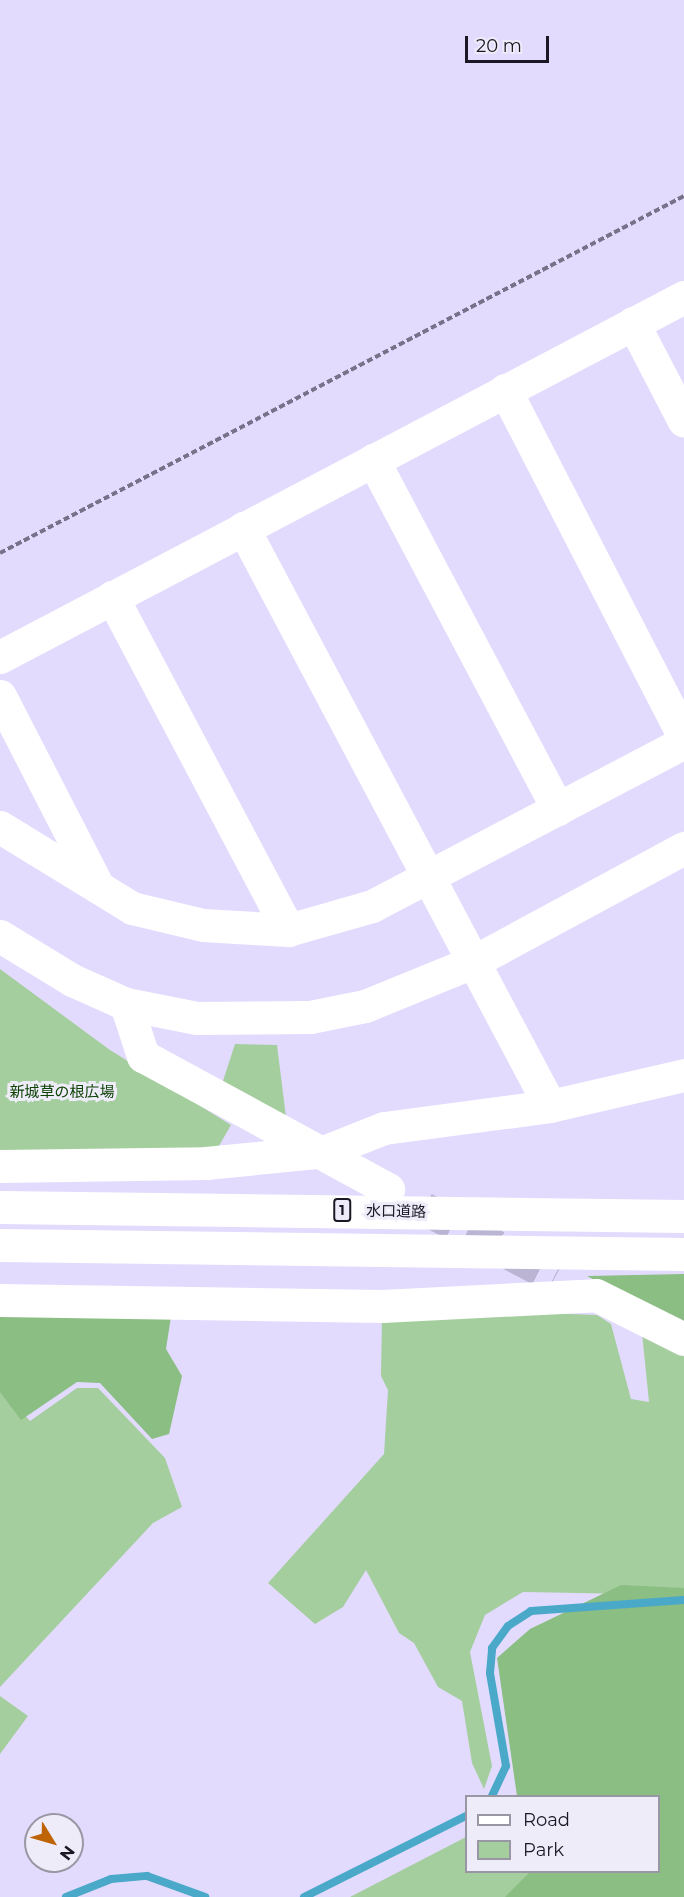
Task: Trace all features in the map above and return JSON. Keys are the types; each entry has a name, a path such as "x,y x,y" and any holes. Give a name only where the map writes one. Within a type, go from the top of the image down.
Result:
{"main road":[{"path":"0,657 684,297"},
{"path":"633,324 684,421"},
{"path":"505,390 684,737"},
{"path":"373,460 558,809"},
{"path":"243,528 550,1106"},
{"path":"112,597 288,930"},
{"path":"0,696 97,885"},
{"path":"0,827 132,908 170,918 288,930 372,906 684,742"},
{"path":"0,936 72,980 126,1004 197,1018 310,1017 365,1006 473,962 684,848"},
{"path":"126,1004 143,1056 247,1115 326,1151 388,1189"},
{"path":"0,1166 206,1163 326,1151 384,1128 550,1106 684,1075"},
{"name":"水口道路","path":"0,1207 684,1216"},
{"path":"0,1245 684,1254"},
{"path":"0,1300 382,1306 564,1287 596,1295 684,1339"}],"path":[{"path":"0,553 684,196"}],"green space":[{"name":"新城草の根広場","path":"0,969 110,1050 231,1125 216,1151 0,1154"},
{"path":"235,1044 277,1045 287,1125 220,1090"},
{"path":"684,1274 684,1327 587,1276"},
{"path":"405,1308 597,1315 611,1324 631,1399 649,1402 642,1333 684,1356 684,1595 523,1592 485,1615 470,1652 492,1766 484,1789 472,1763 462,1701 438,1687 414,1643 399,1633 366,1570 343,1607 315,1624 268,1583 384,1454 388,1390 381,1376 382,1315"},
{"path":"172,1310 166,1349 182,1376 169,1434 152,1439 100,1383 77,1382 21,1420 0,1392 0,1311"},
{"path":"0,1387 30,1421 77,1388 98,1388 165,1458 182,1507 153,1523 0,1687"},
{"path":"621,1585 684,1588 684,1897 505,1897 529,1873 660,1873 660,1795 517,1795 497,1658 530,1629"},
{"path":"0,1696 28,1716 0,1754"},
{"path":"465,1838 465,1873 538,1873 517,1897 350,1897"}],"waterway":[{"path":"492,1795 506,1766 490,1673 492,1648 508,1626 531,1611 684,1600"},
{"path":"304,1897 465,1816"},
{"path":"66,1897 111,1879 147,1876 205,1897"}],"tunnel":[{"path":"424,1208 555,1277"}]}
